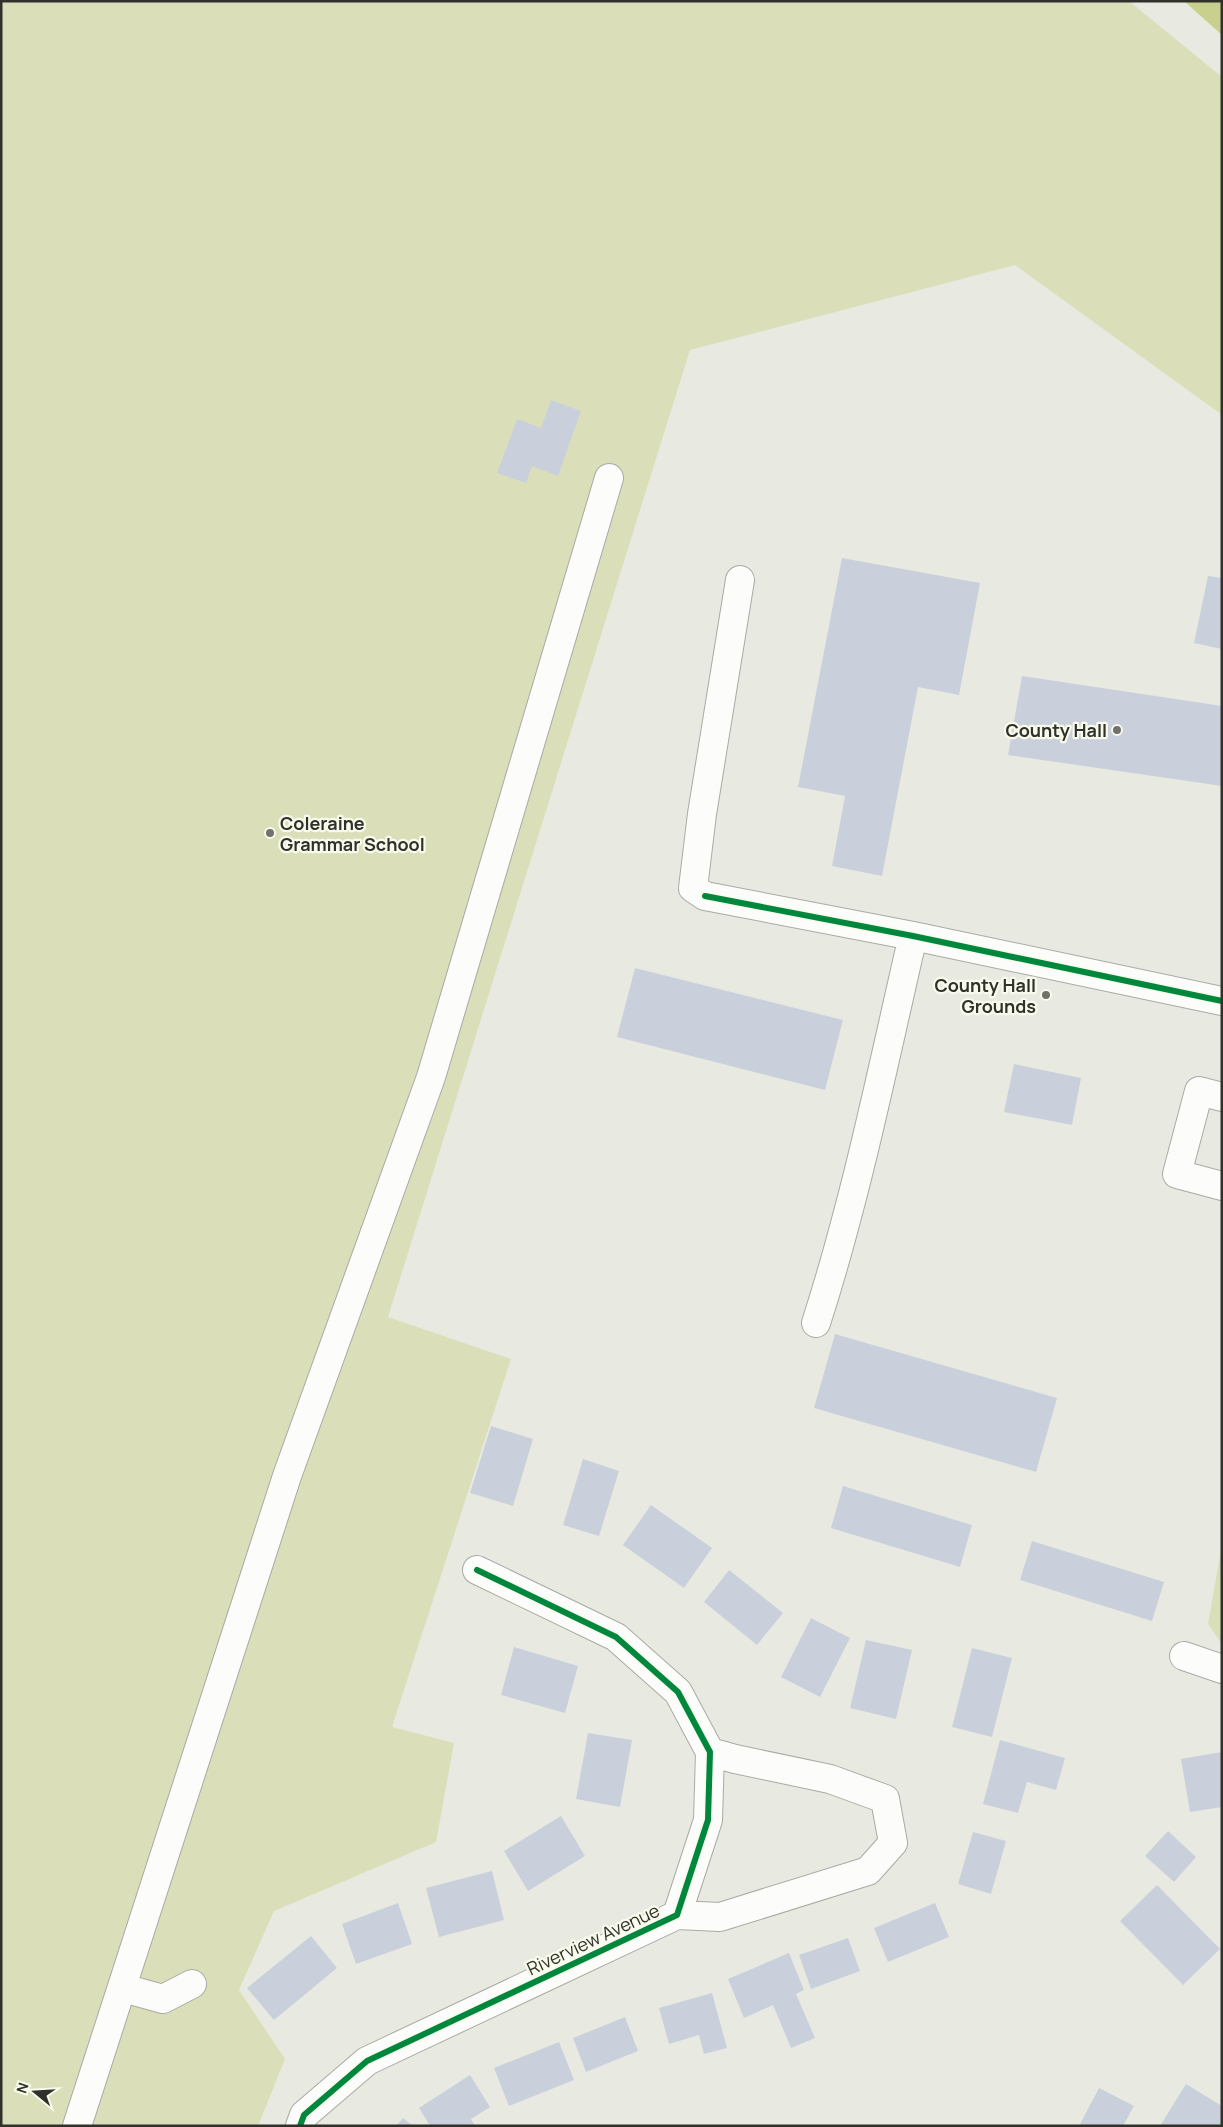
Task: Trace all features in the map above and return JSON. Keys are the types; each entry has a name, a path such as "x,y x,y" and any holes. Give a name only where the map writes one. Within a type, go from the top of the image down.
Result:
{"street":[{"path":"77,2126 287,1476 431,1077 609,478"},
{"path":"740,580 702,814 693,888 705,896 913,936 1222,1001"},
{"path":"816,1323 832,1274 853,1196 913,936"},
{"path":"1222,1097 1199,1091 1177,1174 1222,1186"},
{"name":"Riverview Avenue","path":"300,2126 304,2115 367,2061 677,1915 708,1820 710,1752 678,1692 616,1636 477,1570"},
{"path":"1184,1656 1222,1669"},
{"path":"677,1915 720,1916 868,1871 893,1842 885,1799 830,1779 710,1752"},
{"path":"123,1988 163,1999 192,1984"}],"shaded area":[{"name":"Coleraine Grammar School","path":"1,1 1129,1 1222,77 1222,415 1015,265 690,350 388,1317 511,1359 392,1727 454,1743 436,1842 274,1911 239,1990 285,2059 258,2126 1,2126"},
{"path":"1184,1 1222,1 1222,35"},
{"path":"1222,1544 1222,1644 1208,1624"}],"building":[{"path":"551,400 581,411 558,476 532,466 526,483 497,473 517,419 541,428"},
{"path":"842,558 980,583 959,695 918,687 882,876 832,866 845,796 798,787"},
{"path":"1208,576 1222,578 1222,649 1194,643"},
{"name":"County Hall","path":"1022,676 1222,706 1222,786 1008,755"},
{"path":"635,968 843,1020 825,1090 617,1037"},
{"path":"1014,1064 1081,1078 1072,1125 1004,1112"},
{"path":"835,1334 1057,1398 1036,1472 814,1408"},
{"path":"491,1426 533,1439 513,1506 470,1493"},
{"path":"583,1459 619,1471 599,1536 563,1525"},
{"path":"843,1486 972,1525 960,1567 831,1528"},
{"path":"651,1505 712,1548 684,1588 623,1545"},
{"path":"1032,1541 1164,1582 1152,1621 1020,1580"},
{"path":"729,1570 783,1613 757,1645 704,1602"},
{"path":"811,1618 850,1638 820,1697 781,1677"},
{"path":"866,1640 912,1650 896,1719 850,1708"},
{"path":"514,1647 578,1666 565,1713 501,1695"},
{"path":"972,1648 1012,1658 992,1737 952,1727"},
{"path":"588,1733 632,1740 620,1807 576,1799"},
{"path":"1000,1740 1065,1758 1056,1790 1027,1782 1018,1813 983,1804"},
{"path":"1222,1752 1222,1807 1190,1812 1181,1759"},
{"path":"561,1816 585,1856 528,1891 504,1851"},
{"path":"1168,1831 1196,1857 1174,1882 1145,1856"},
{"path":"973,1832 1006,1841 991,1894 958,1884"},
{"path":"492,1871 504,1920 439,1937 426,1888"},
{"path":"1157,1885 1220,1949 1183,1985 1120,1921"},
{"path":"398,1903 412,1944 356,1964 342,1924"},
{"path":"935,1903 949,1937 888,1962 874,1928"},
{"path":"311,1936 337,1968 274,2020 247,1988"},
{"path":"848,1938 860,1971 811,1989 799,1955"},
{"path":"789,1953 804,1990 796,1994 815,2038 791,2048 773,2005 744,2018 728,1979"},
{"path":"712,1993 727,2048 704,2054 699,2035 669,2044 659,2008"},
{"path":"625,2017 638,2051 586,2072 573,2038"},
{"path":"559,2042 574,2080 509,2106 494,2068"},
{"path":"470,2075 490,2107 471,2119 475,2126 430,2126 419,2108"},
{"path":"1186,2084 1222,2106 1222,2126 1160,2126"},
{"path":"1099,2088 1134,2106 1123,2126 1079,2126"},
{"path":"403,2118 413,2126 396,2126"}],"cycle path":[{"path":"705,896 913,936 1222,1001"},
{"path":"300,2126 304,2115 367,2061 677,1915 708,1820 710,1752 678,1692 616,1637 477,1570"}],"place":[{"name":"County Hall","path":"1117,730"},
{"name":"Coleraine Grammar School","path":"270,833"},
{"name":"County Hall Grounds","path":"1046,995"}]}
